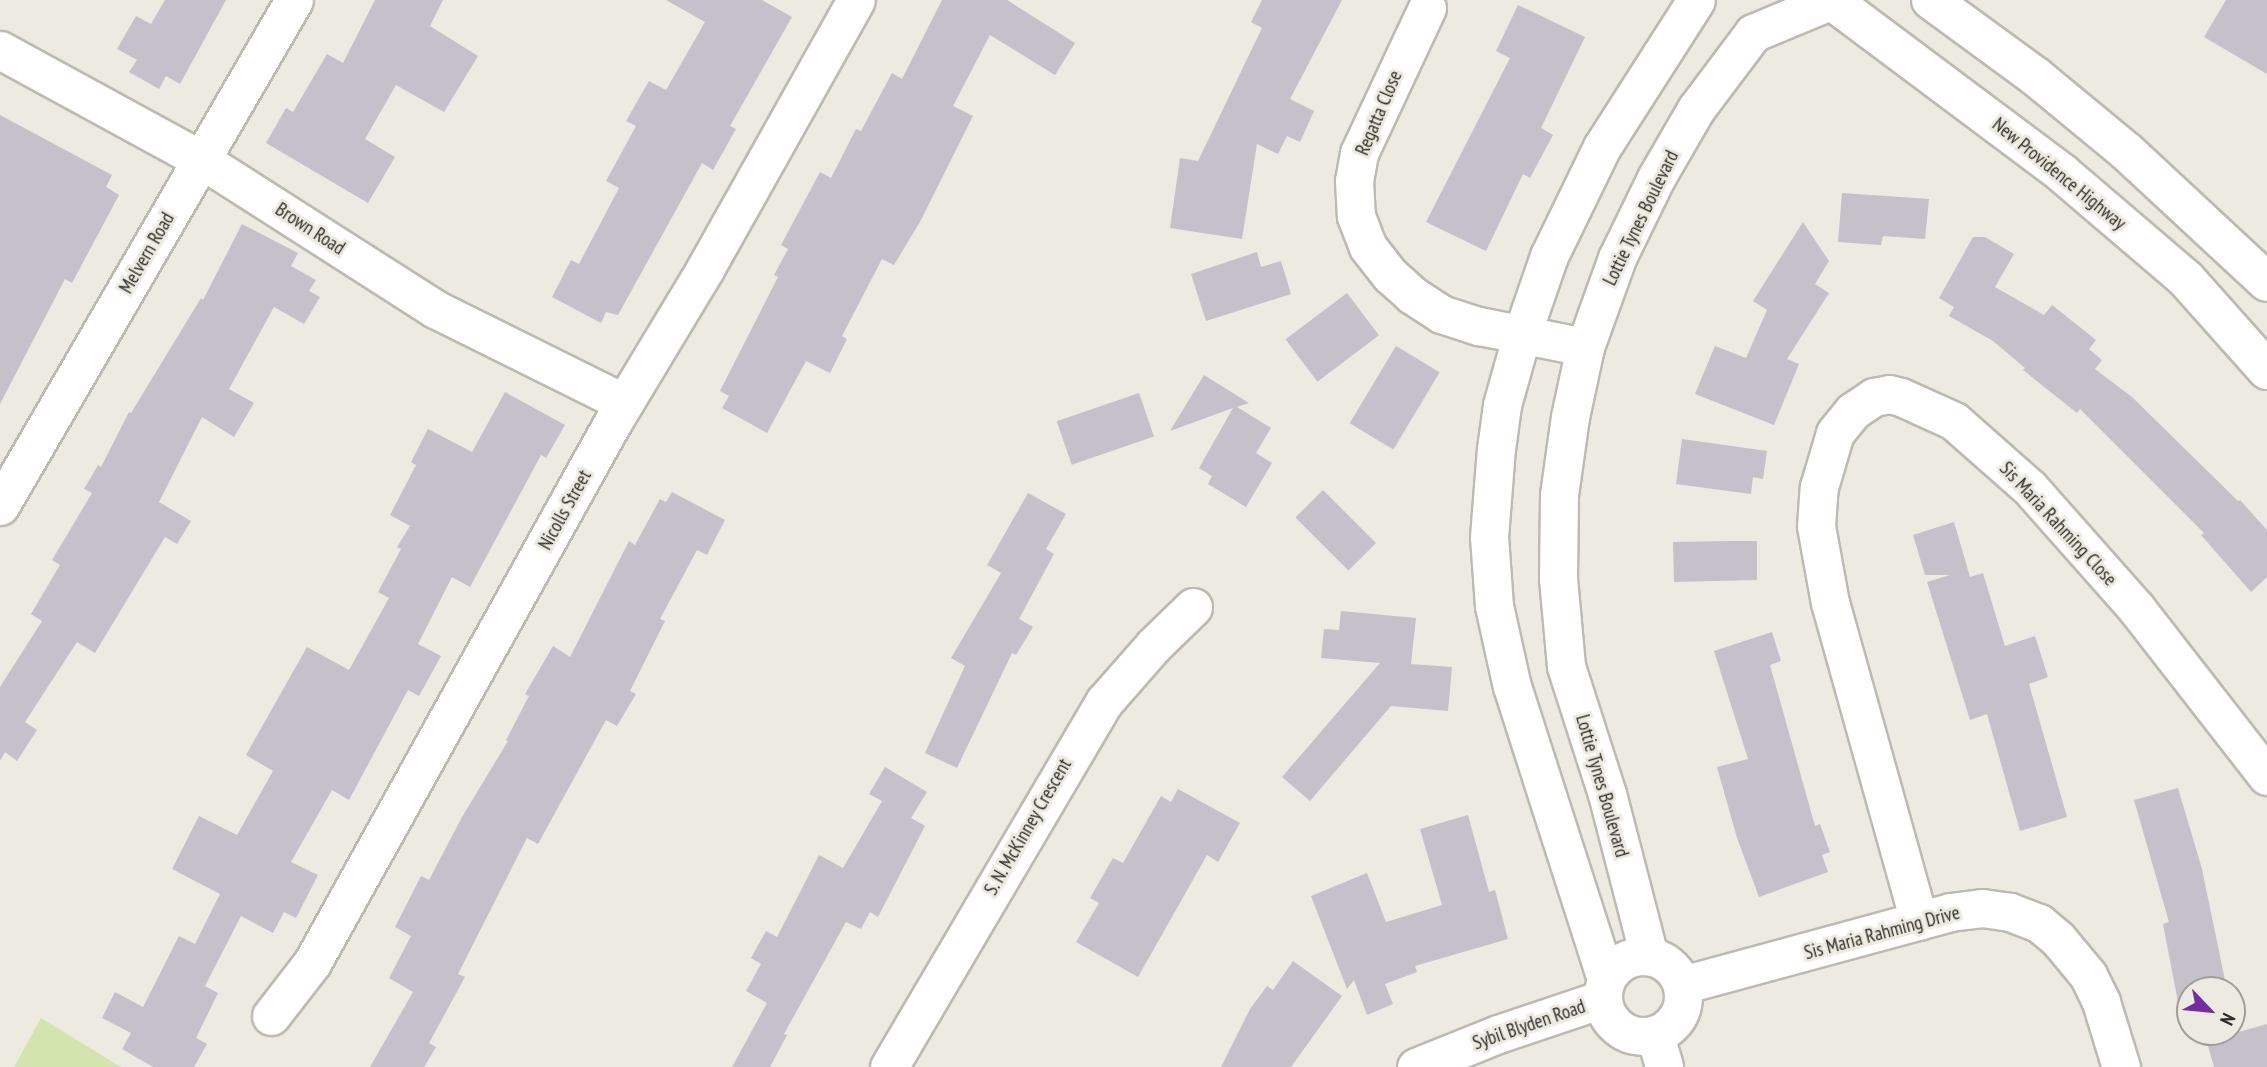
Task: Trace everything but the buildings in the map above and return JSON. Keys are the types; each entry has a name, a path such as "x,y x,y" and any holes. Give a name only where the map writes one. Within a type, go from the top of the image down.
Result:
{"highway":[{"name":"New Providence Highway","path":"1831,0 2062,173 2186,279 2267,370"},
{"path":"1931,0 2035,76 2117,143 2217,232 2267,282"}],"street":[{"name":"Melvern Road","path":"0,506 294,0"},
{"name":"Nicolls Street","path":"271,1016 312,963 624,403 705,269 856,0"},
{"path":"1604,989 1624,961 1649,956 1670,965 1682,985 1683,1001 1679,1015 1669,1027 1659,1051 1643,1037 1620,1030 1604,1011 1604,989 1512,687 1494,606 1489,537 1496,449 1502,405 1522,334 1549,256 1602,147 1696,0"},
{"name":"Lottie Tynes Boulevard","path":"1649,956 1607,794 1566,666 1558,578 1559,495 1570,417 1585,347 1617,258 1656,178 1696,109 1753,33 1831,0"},
{"name":"Regatta Close","path":"1427,8 1359,153 1354,180 1356,216 1368,247 1390,275 1412,295 1441,314 1462,322 1585,347"},
{"name":"Brown Road","path":"0,50 202,160 435,309 624,403"},
{"name":"Sis Maria Rahming Close","path":"1919,920 1830,603 1816,526 1819,487 1835,433 1853,411 1874,397 1889,394 1901,397 1954,421 2030,488 2136,608 2267,776"},
{"name":"S. N. McKinney Crescent","path":"889,1067 1078,740 1125,676 1193,607"},
{"name":"Sis Maria Rahming Drive","path":"1682,985 1919,920 1982,908 2010,912 2039,923 2058,939 2088,975 2101,1002 2121,1067"},
{"name":"Sybil Blyden Road","path":"1416,1067 1604,989"}],"green space":[{"path":"41,1018 121,1067 14,1067"}]}
